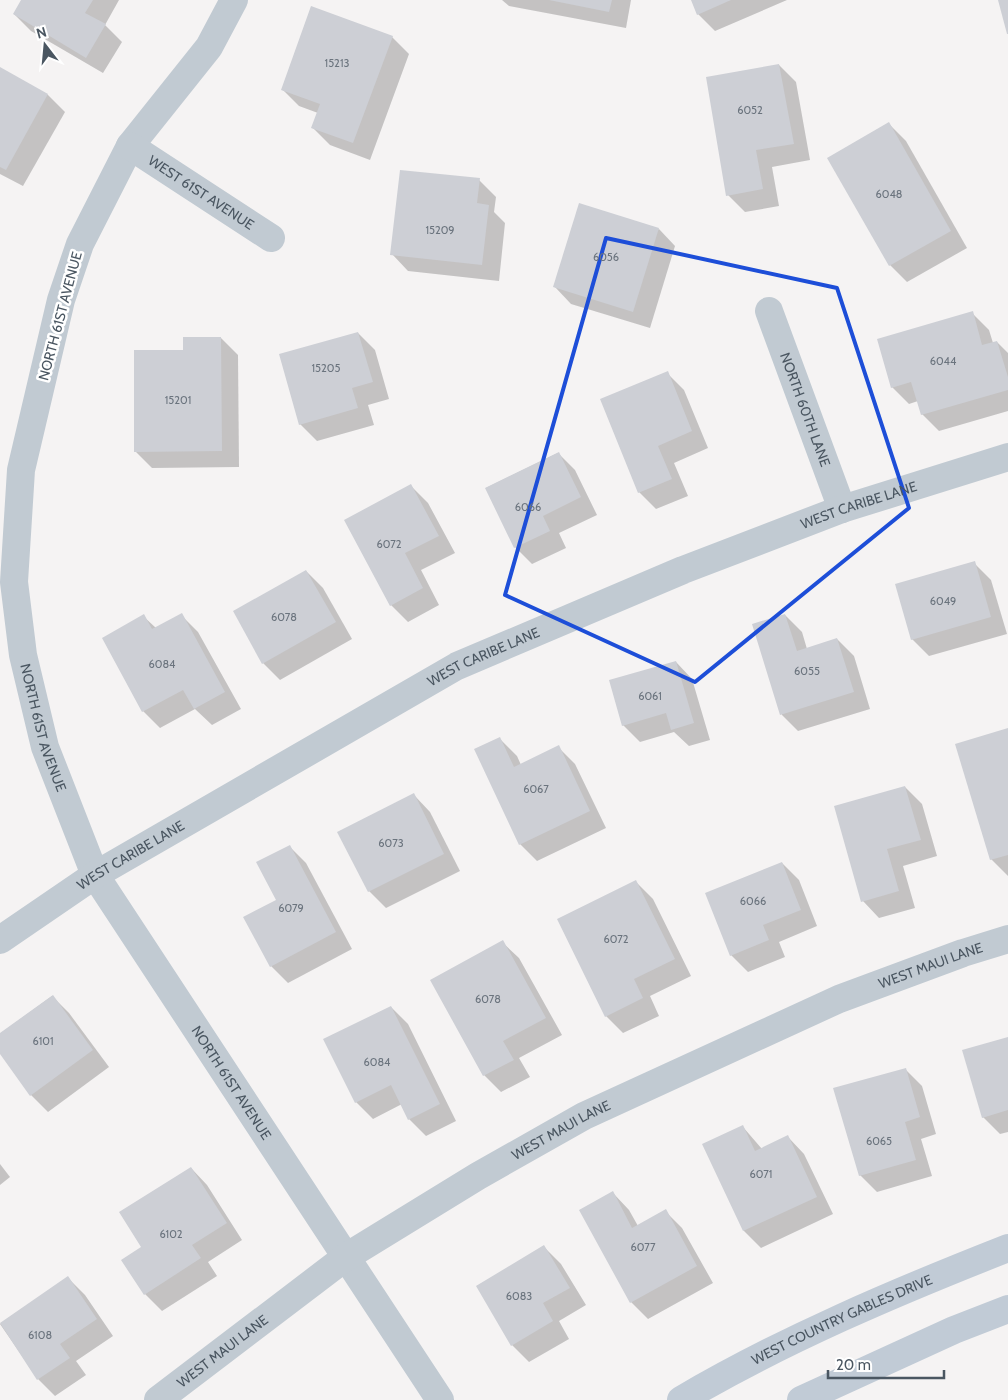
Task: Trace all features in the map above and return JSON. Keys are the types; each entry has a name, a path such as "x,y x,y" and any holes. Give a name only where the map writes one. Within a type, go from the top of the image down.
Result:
{"street":[{"name":"NORTH 61ST AVENUE","path":"234,0 209,46 130,146 80,244 61,300 10,470 14,582 23,655 45,747 95,875 440,1400"},
{"name":"WEST 61ST AVENUE","path":"130,146 271,238"},
{"name":"NORTH 60TH LANE","path":"769,311 842,509"},
{"name":"WEST CARIBE LANE","path":"0,940 95,875 457,666 683,570 842,509 1008,458"},
{"name":"WEST MAUI LANE","path":"158,1400 346,1257 478,1176 584,1116 839,999 963,953 1008,939"},
{"name":"WEST COUNTRY GABLES DRIVE","path":"681,1400 721,1377 811,1332 926,1280 1008,1248"},
{"path":"801,1400 954,1330 1008,1309"}],"highlighted area":[{"path":"606,238 837,288 909,508 695,682 505,595"}],"building":[{"path":"21,0 93,0 85,13 106,24 86,58 13,14"},
{"path":"549,0 612,0 609,12"},
{"path":"691,0 731,0 697,15"},
{"path":"998,0 1008,0 1008,34 1007,34"},
{"path":"311,6 393,36 353,143 311,128 320,104 281,90"},
{"path":"779,64 794,144 756,150 763,189 726,196 706,77"},
{"path":"0,67 48,94 6,170 0,167"},
{"path":"889,122 951,231 889,266 827,158"},
{"path":"400,170 480,178 477,203 489,205 482,265 390,255"},
{"path":"579,203 659,228 633,312 553,287"},
{"path":"973,311 982,345 997,341 1008,377 1008,390 921,415 911,382 891,388 877,339"},
{"path":"358,332 373,382 352,388 358,408 299,425 279,354"},
{"path":"183,337 221,337 222,451 134,452 134,350 183,350"},
{"path":"668,371 692,431 658,446 672,479 638,493 600,399"},
{"path":"559,452 581,497 543,516 550,531 514,548 485,488"},
{"path":"411,484 439,536 405,553 423,588 390,606 344,520"},
{"path":"975,561 991,617 911,640 895,584"},
{"path":"306,570 336,622 262,664 233,611"},
{"path":"182,613 225,692 194,709 183,690 142,712 102,638 144,614 152,629"},
{"path":"785,614 797,651 837,638 854,692 780,715 752,624"},
{"path":"676,661 694,723 671,730 666,713 622,726 609,680"},
{"path":"1008,728 1008,855 990,860 955,744"},
{"path":"500,737 514,767 559,745 590,811 519,845 474,749"},
{"path":"905,786 921,840 887,849 899,891 861,902 834,806"},
{"path":"414,793 444,854 368,892 337,832"},
{"path":"290,845 336,932 270,967 243,917 276,900 256,862"},
{"path":"782,862 801,910 763,925 769,940 730,956 705,893"},
{"path":"636,880 675,959 634,979 643,998 605,1017 557,919"},
{"path":"503,940 546,1018 503,1041 514,1060 483,1076 430,980"},
{"path":"53,995 93,1050 30,1096 0,1054 0,1033"},
{"path":"391,1006 440,1104 408,1120 391,1085 355,1103 323,1039"},
{"path":"1008,1037 1008,1110 982,1118 962,1050"},
{"path":"906,1068 920,1117 905,1122 916,1160 859,1176 833,1088"},
{"path":"743,1125 755,1151 788,1135 817,1197 743,1231 702,1144"},
{"path":"191,1167 227,1223 192,1245 201,1258 144,1295 121,1260 141,1247 119,1212"},
{"path":"613,1191 632,1228 666,1209 697,1266 630,1303 579,1210"},
{"path":"544,1245 570,1288 543,1303 553,1321 511,1346 476,1286"},
{"path":"68,1276 97,1319 60,1344 70,1358 37,1380 0,1323"}]}
